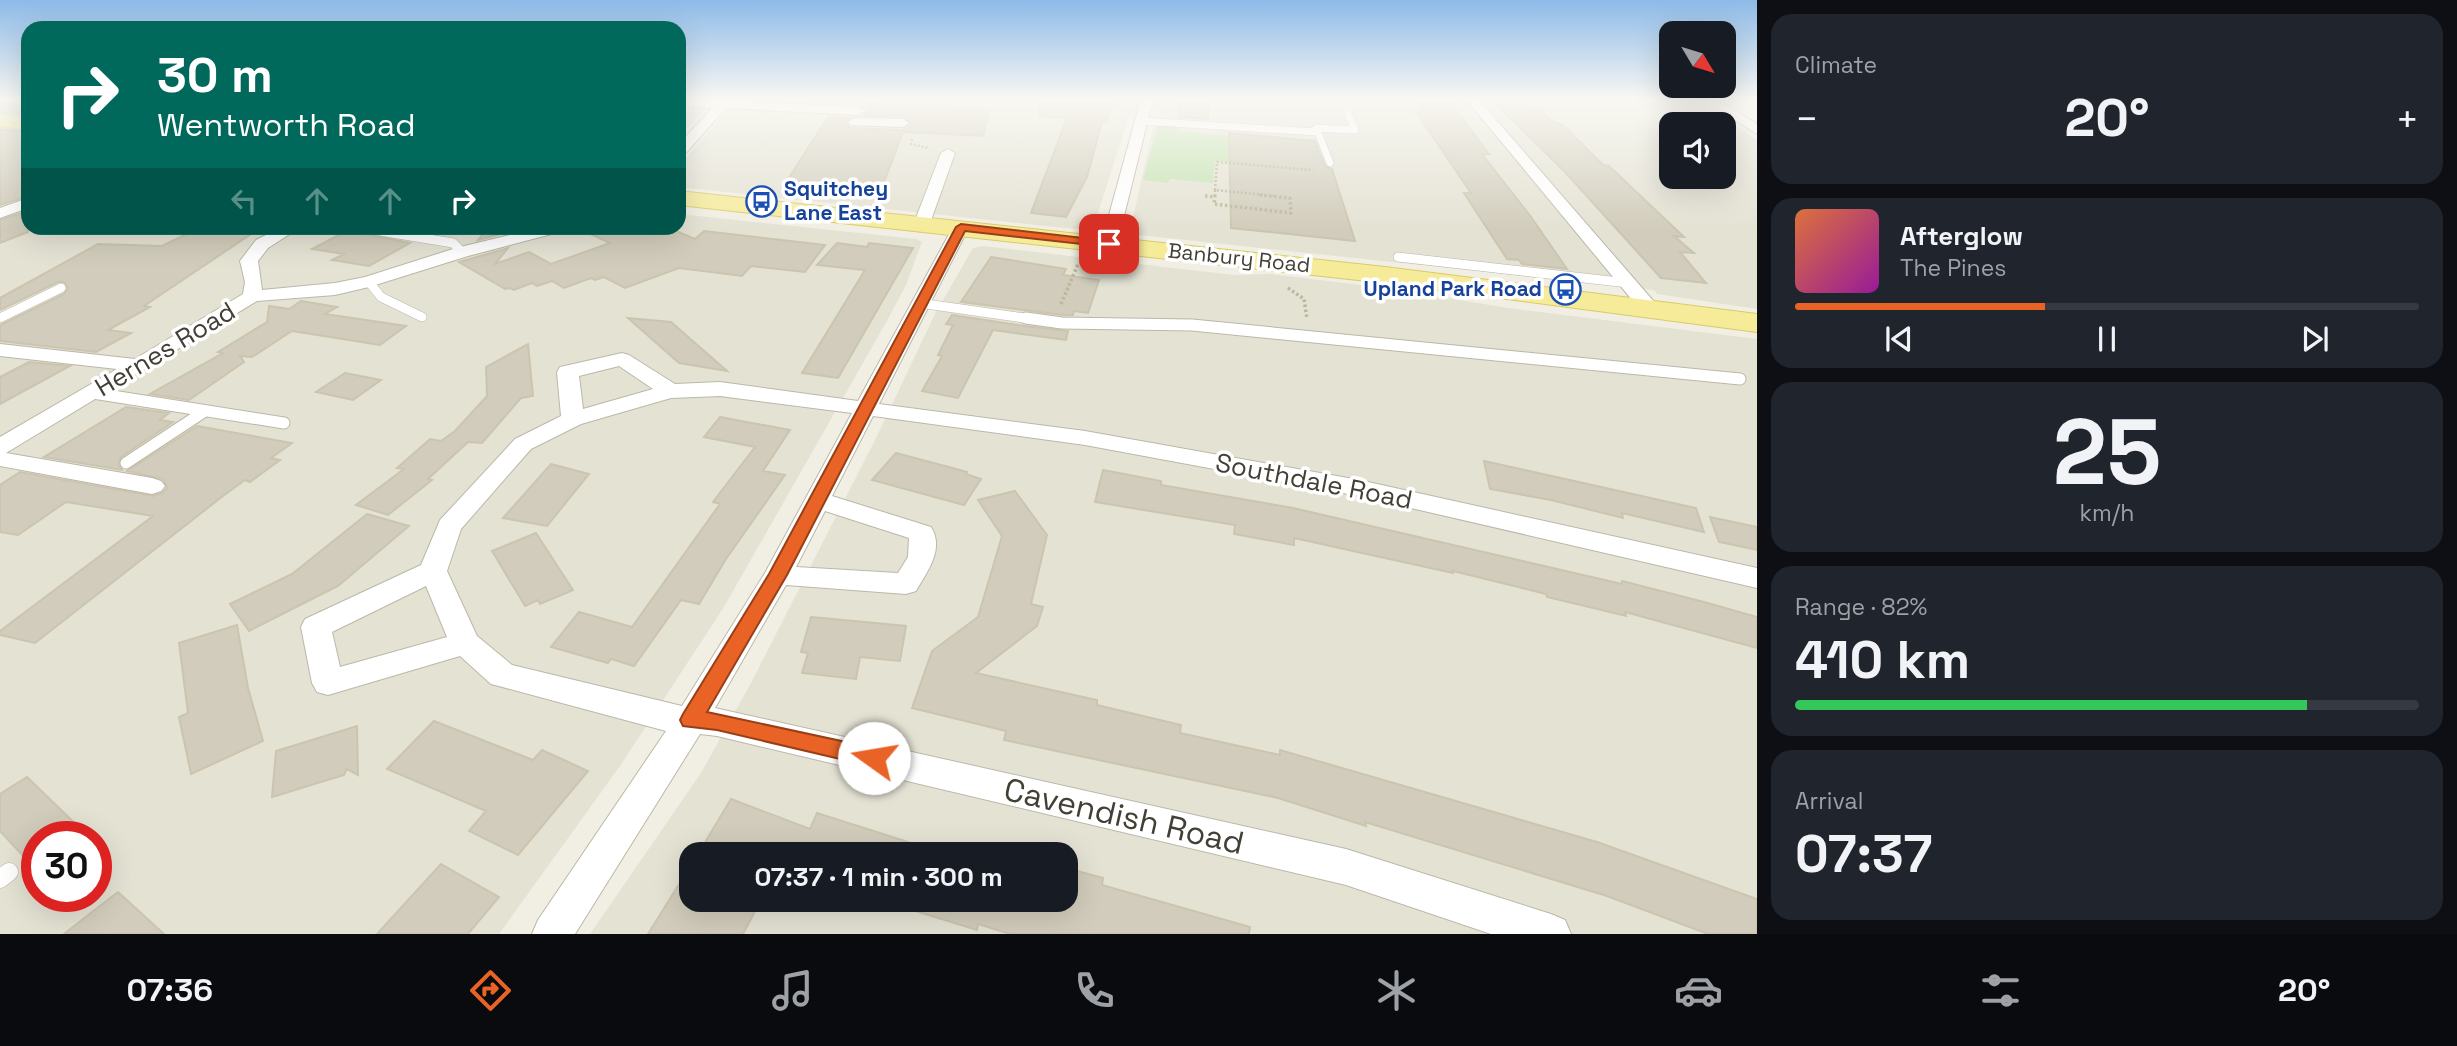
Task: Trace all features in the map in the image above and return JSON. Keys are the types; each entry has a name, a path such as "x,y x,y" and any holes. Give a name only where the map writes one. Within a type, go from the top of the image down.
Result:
{"main road":[{"name":"Banbury Road","path":"686,199 961,227 1096,249 1649,308 1757,323"}],"street":[{"path":"1096,249 1133,143"},
{"path":"1509,143 1649,308"},
{"path":"922,223 948,153"},
{"path":"0,213 21,206"},
{"path":"552,934 691,720 778,575 961,227"},
{"name":"Hernes Road","path":"0,447 252,296 254,282 249,261 262,244 278,235"},
{"path":"252,296 335,289 369,282 462,252 529,235"},
{"path":"0,350 137,365"},
{"path":"573,419 568,372 622,359 670,391"},
{"name":"Southdale Road","path":"433,571 449,526 523,444 573,419 670,391 720,389 1085,439 1359,488 1757,578"},
{"path":"0,459 152,486"},
{"path":"778,575 906,584 922,557 922,533 817,500"},
{"path":"433,571 465,643 328,683 316,628 433,571"},
{"name":"Cavendish Road","path":"465,643 502,675 669,718 717,722 1346,867 1551,934"}],"lane":[{"path":"1322,143 1330,163"},
{"path":"400,235 453,243 462,252"},
{"path":"1398,257 1628,283"},
{"path":"369,282 381,297 422,317"},
{"path":"0,318 61,288"},
{"path":"919,303 1053,322 1192,325 1740,379"},
{"path":"93,393 284,423"},
{"path":"126,463 205,411"}],"path":[{"path":"911,143 948,153"},
{"path":"1215,190 1290,198 1291,213 1214,204 1214,197 1217,162 1331,171 1330,163"},
{"path":"1205,196 1214,197"},
{"path":"1053,322 1096,249"},
{"path":"1281,279 1288,288 1304,299 1310,337"}],"shaded area":[{"path":"0,143 21,143 21,235 686,235 686,215 916,239 922,242 906,285 888,319 724,607 620,766 499,934 0,934"},
{"path":"700,143 1121,143 1094,225 1075,229 686,188 686,158"},
{"path":"1150,143 1659,143 1659,189 1736,189 1736,143 1757,143 1757,309 1657,294 1654,290 1139,235 1130,231"},
{"path":"1308,143 1331,143 1343,170 1316,168"},
{"path":"983,246 1234,275 1270,274 1757,339 1757,934 590,934 701,773 752,681 876,438 935,314 973,248"}],"green space":[{"path":"1153,143 1282,143 1287,167 1215,161 1213,183 1170,179 1168,183 1143,180"}],"building":[{"path":"0,143 21,143 21,198 0,205"},
{"path":"812,143 899,143 879,195 783,187"},
{"path":"1058,143 1096,143 1087,177 1066,217 1031,213"},
{"path":"1229,143 1316,143 1325,166 1332,169 1355,241 1231,228"},
{"path":"1437,143 1480,143 1489,154 1482,154 1567,269 1522,264 1519,260 1507,259 1464,193 1471,193"},
{"path":"1535,143 1581,143 1684,237 1674,236 1694,253 1680,252 1706,283 1661,278"},
{"path":"21,213 21,235 0,243 0,220"},
{"path":"704,231 825,245 805,272 751,266 742,276 679,268 625,288 604,277 595,280 591,278 564,288 552,281 537,286 532,283 514,290 505,289 459,262 508,248 495,264 529,252 551,264 610,243 593,235 686,235 695,239"},
{"path":"185,235 250,235 144,306 150,307 108,330 131,333 96,352 0,341 0,325 64,294 68,288 64,282 58,282 0,310 0,298 98,244 162,246"},
{"path":"338,235 367,235 410,243 369,266 332,260 344,254 312,249"},
{"path":"482,235 497,235 478,240"},
{"path":"837,243 867,247 869,243 913,248 838,378 802,373 865,270 817,265"},
{"path":"991,257 1066,269 1063,275 1099,280 1088,313 1074,311 1073,315 1063,315 961,302"},
{"path":"301,301 337,307 325,314 406,326 380,345 292,331 252,357 240,356 244,362 189,400 150,394 223,353 218,352 267,322 269,306 289,309"},
{"path":"952,315 1068,331 1066,340 993,330 958,398 922,391 942,356 938,355 953,325 946,324"},
{"path":"628,318 671,322 727,371 679,363"},
{"path":"528,344 533,396 521,398 482,443 468,442 428,479 432,480 388,515 356,505 404,469 397,468 430,439 441,441 455,431 487,396 486,367"},
{"path":"29,362 70,366 0,404 0,377"},
{"path":"345,373 381,380 353,400 316,392"},
{"path":"126,407 169,413 160,420 173,422 121,457 118,464 122,470 44,457"},
{"path":"720,417 790,430 763,471 785,475 726,559 699,604 681,600 634,666 611,659 608,663 551,647 579,612 632,627 720,504 713,502 755,447 704,437"},
{"path":"197,426 292,443 271,458 280,460 250,482 245,480 223,496 35,643 0,635 0,631 153,516 66,502 18,535 0,532 0,485 20,472 153,496 167,488 163,479 127,471"},
{"path":"896,453 967,472 966,474 981,479 964,505 872,480"},
{"path":"1484,461 1696,508 1704,532 1622,513 1623,518 1551,500 1490,489"},
{"path":"551,464 589,474 547,526 503,518"},
{"path":"1103,470 1161,481 1161,485 1293,508 1622,584 1622,581 1704,602 1757,617 1757,648 1625,612 1626,616 1453,571 1294,538 1294,545 1234,534 1235,525 1095,502"},
{"path":"1015,491 1047,535 1031,604 1043,607 1037,626 976,673 1097,700 1097,705 1181,725 1180,733 1280,755 1280,750 1597,842 1757,899 1757,934 1708,934 1607,896 1365,822 1366,826 1278,798 1004,740 1006,731 912,708 932,651 978,617 1002,536 978,500"},
{"path":"367,514 409,526 338,586 249,631 230,604 292,574"},
{"path":"1710,517 1757,527 1757,550 1719,542"},
{"path":"536,533 573,590 540,604 538,600 525,606 492,551"},
{"path":"811,617 906,626 900,661 860,657 856,679 802,673 808,653 801,652"},
{"path":"237,625 248,688 263,741 191,774 179,717 188,713 179,643"},
{"path":"434,721 533,760 542,750 588,771 518,855 469,831 486,811 387,769"},
{"path":"357,726 358,775 347,769 344,775 272,797 276,751"},
{"path":"27,777 72,821 21,821 21,854 0,831 0,794"},
{"path":"731,799 810,829 817,813 908,842 705,842"},
{"path":"441,864 499,897 468,934 377,934"},
{"path":"1078,871 1103,878 1102,885 1250,927 1249,934 1010,934 978,924 977,930 919,912 1078,912"},
{"path":"679,884 679,912 755,912 743,934 648,934"},
{"path":"118,892 164,934 64,934 92,912 112,912 112,897"}],"place":[{"name":"Squitchey Lane East","path":"761,201"},
{"name":"Upland Park Road","path":"1565,289"}],"route":[{"path":"874,758 717,722 691,720 778,575 961,227 1109,244"}]}
